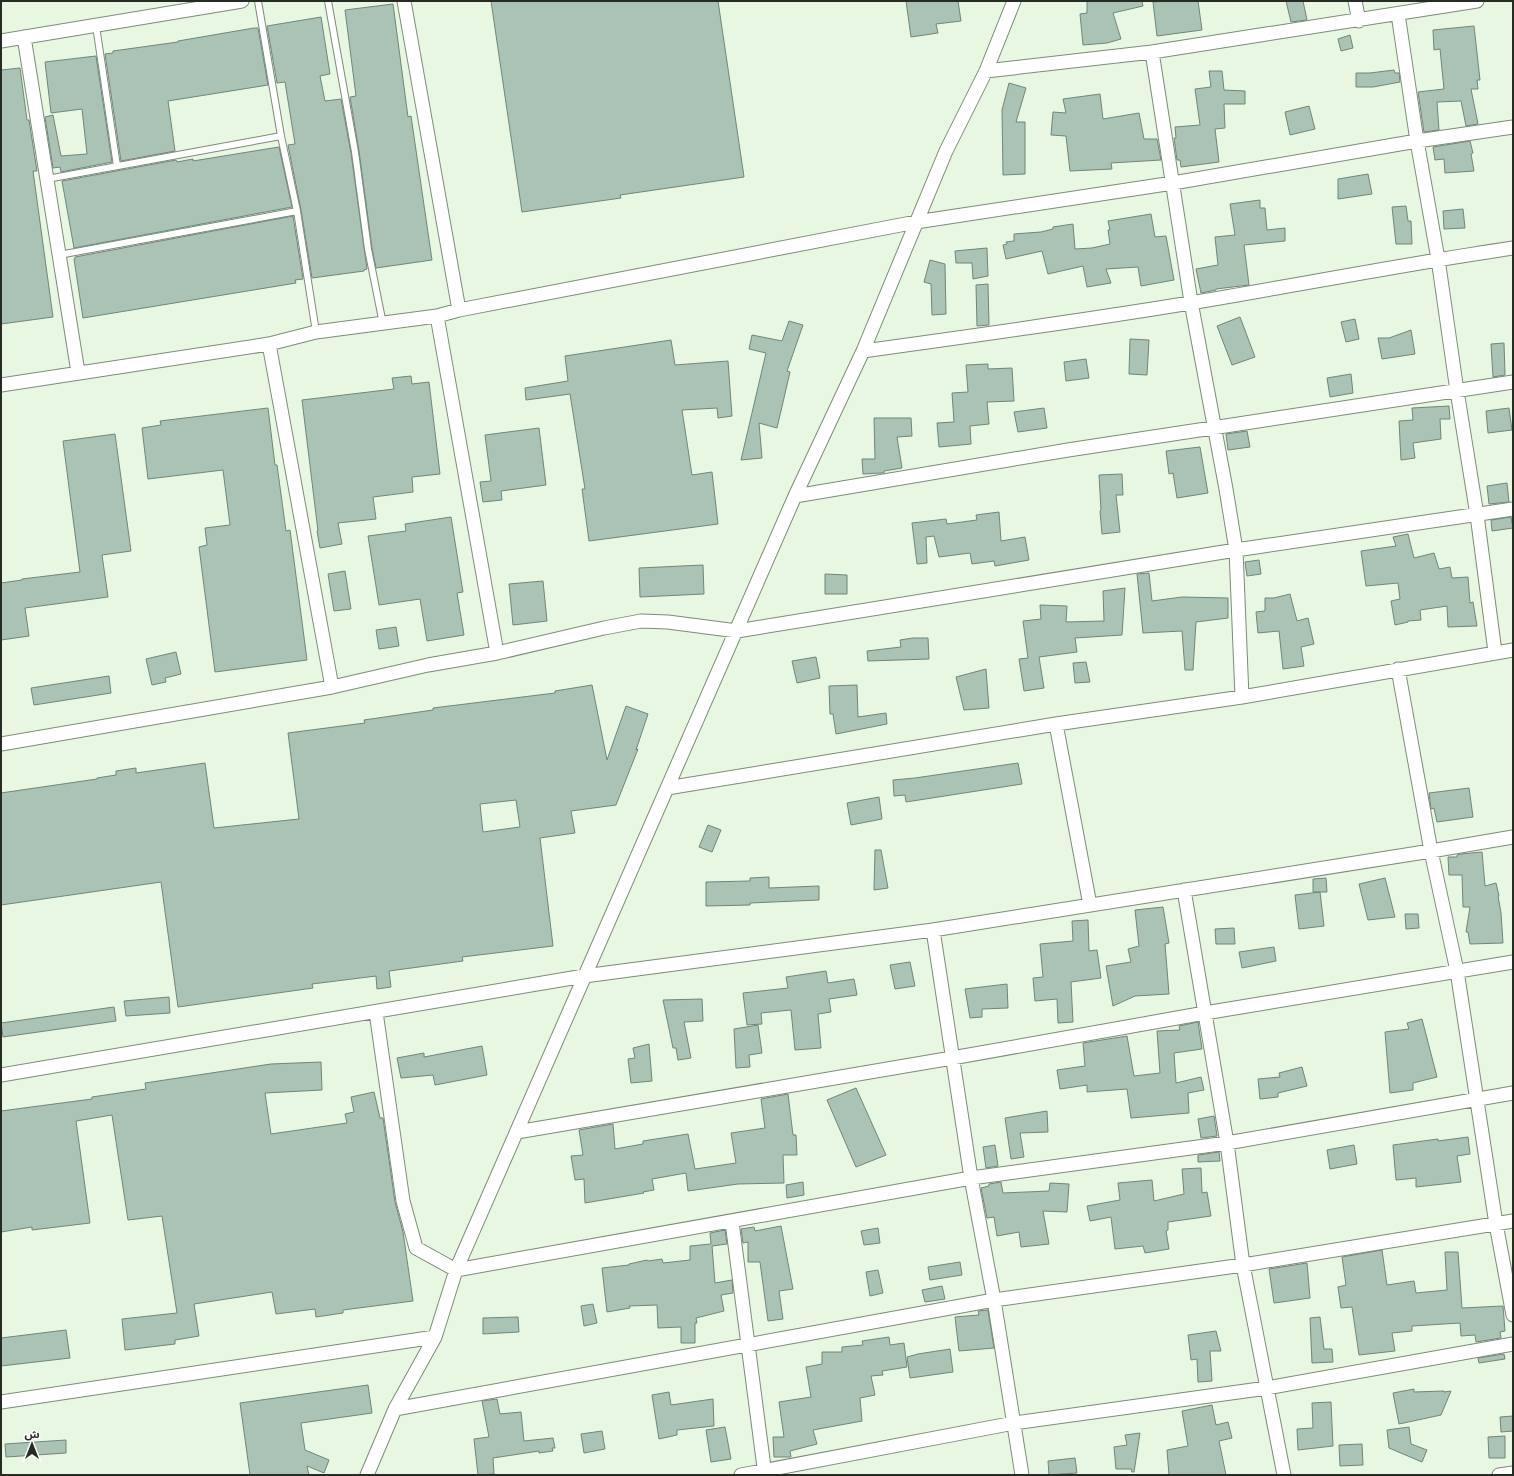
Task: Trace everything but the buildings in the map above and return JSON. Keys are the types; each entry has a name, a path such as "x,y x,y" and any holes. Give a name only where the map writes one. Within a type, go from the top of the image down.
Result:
{"street":[{"path":"1,41 242,1"},
{"path":"404,1 459,310"},
{"path":"367,1475 395,1410 435,1337 456,1270 795,496 862,351 946,151 986,71 1014,1"},
{"path":"1355,1 1359,20"},
{"path":"986,71 1152,52 1477,1"},
{"path":"1398,14 1417,141 1438,259 1477,515 1495,652"},
{"path":"24,37 78,372"},
{"path":"1152,52 1191,302 1236,550 1242,697"},
{"path":"1,385 78,372 269,344 316,332 437,316 459,310 916,222 1173,183 1513,126"},
{"path":"862,351 1049,326 1438,259 1513,248"},
{"path":"437,316 497,653"},
{"path":"269,344 332,686"},
{"path":"795,496 1068,450 1513,382"},
{"path":"1,744 332,686 428,665 497,653 641,621 668,622 737,631 1236,550 1513,509"},
{"path":"668,788 1056,724 1242,697 1513,650"},
{"path":"1398,669 1431,851 1457,971 1496,1224 1513,1315"},
{"path":"1056,724 1090,904"},
{"path":"1,1075 584,976 933,930 1431,851 1513,836"},
{"path":"1184,890 1227,1143 1243,1265 1284,1475"},
{"path":"933,930 971,1178 994,1300 1022,1475"},
{"path":"517,1132 952,1058 1205,1013 1513,962"},
{"path":"376,1012 403,1201 416,1248 456,1270 732,1222 971,1178 1227,1143 1513,1093"},
{"path":"395,1410 747,1344 994,1300 1243,1265 1513,1221"},
{"path":"732,1222 765,1473"},
{"path":"1,1402 435,1337"},
{"path":"741,1475 765,1473 1014,1423 1267,1388 1513,1344"},
{"path":"1499,1475 1513,1473"}],"lane":[{"path":"258,1 281,136 297,211 316,332"},
{"path":"328,1 355,152 368,249 383,324"},
{"path":"96,26 117,166"},
{"path":"46,179 281,136"},
{"path":"59,255 297,211"}]}
